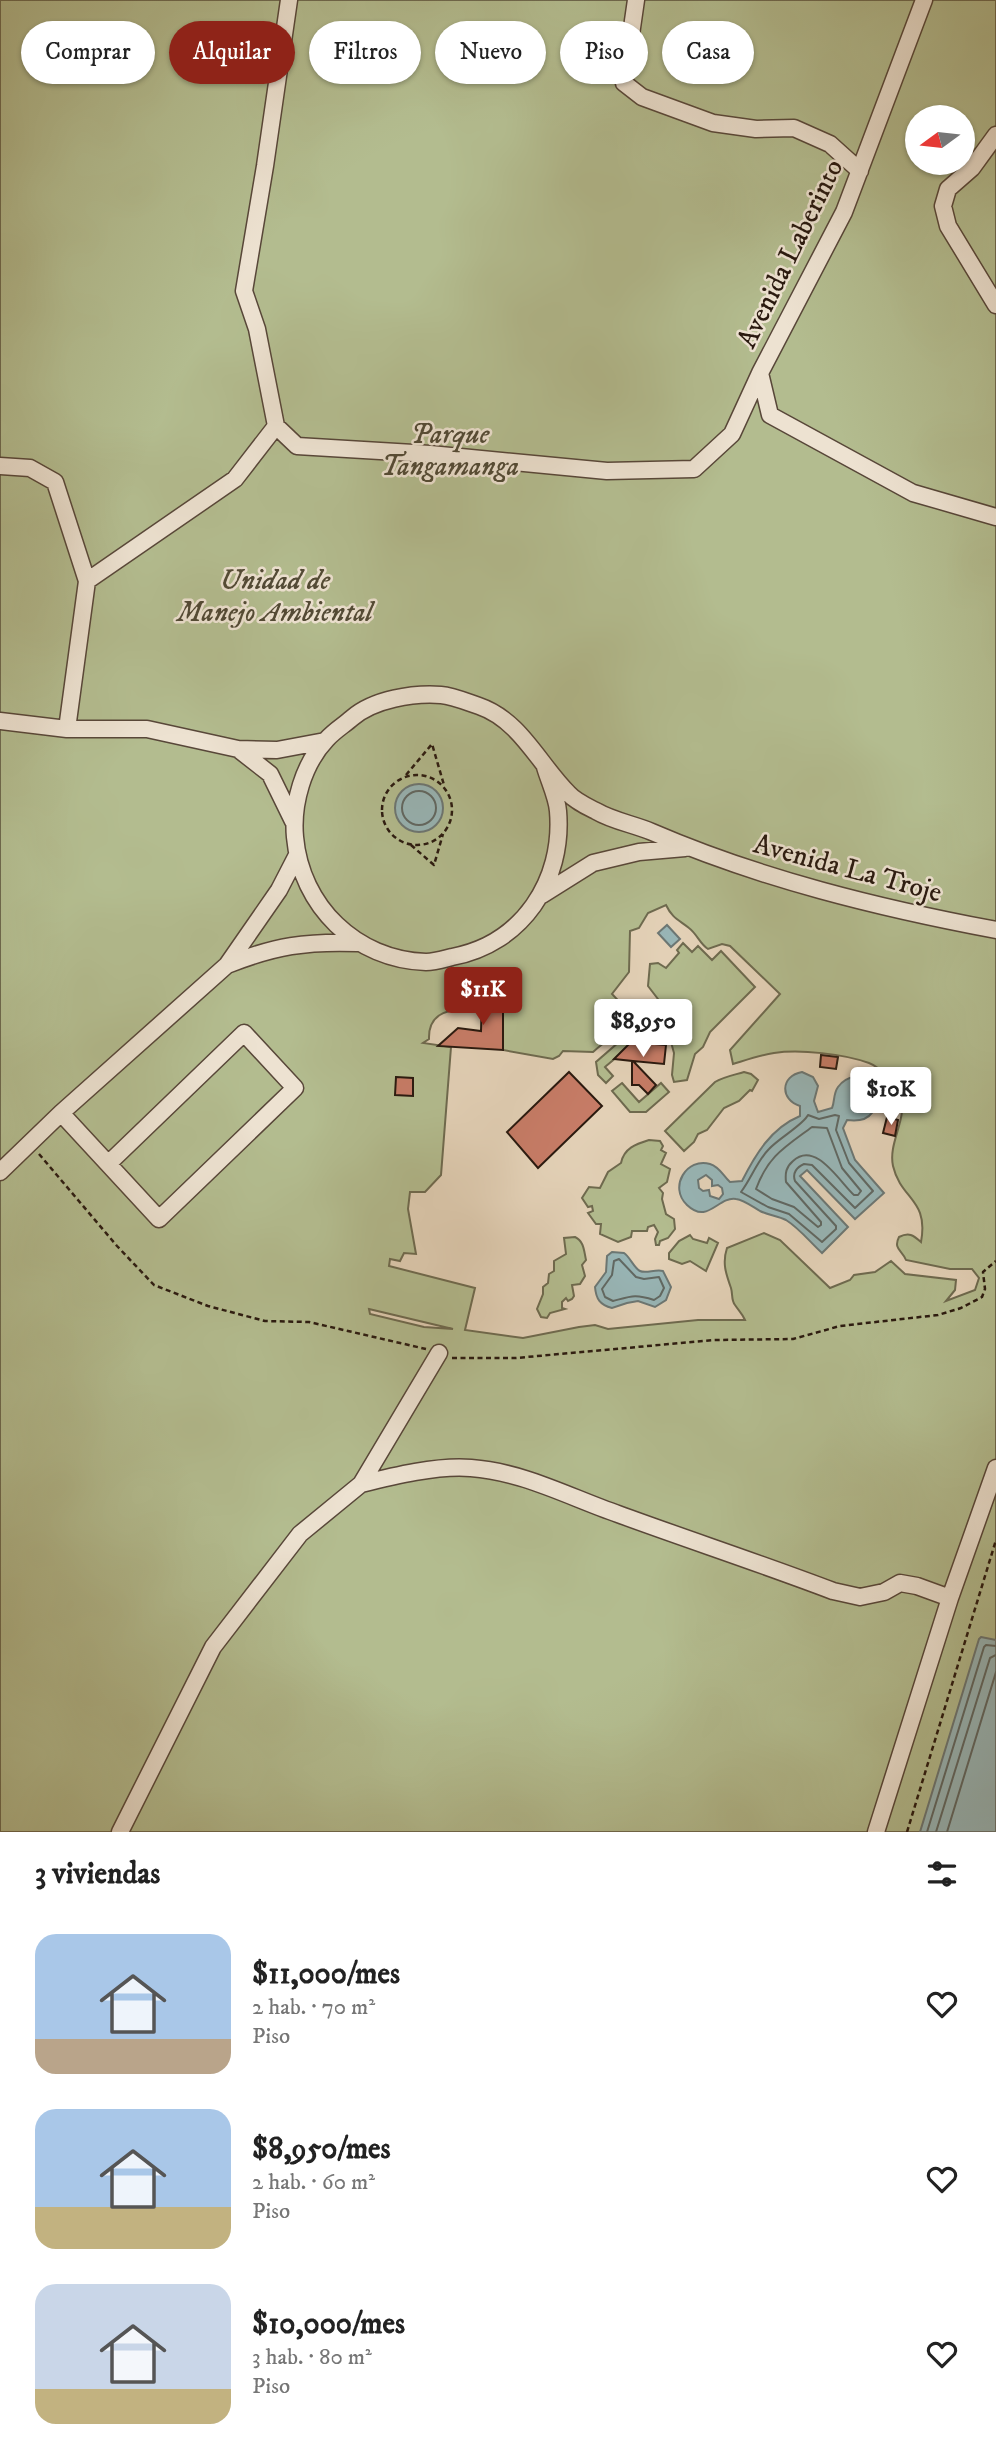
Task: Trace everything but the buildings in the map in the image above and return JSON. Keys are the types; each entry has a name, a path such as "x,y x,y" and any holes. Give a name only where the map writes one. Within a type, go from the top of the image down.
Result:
{"street":[{"path":"289,0 244,291 257,329 276,426 297,446 430,454 607,471 694,469 732,434 760,373"},
{"path":"636,0 624,83 642,97 713,123 756,128 794,128 830,145 860,171"},
{"name":"Avenida Laberinto","path":"924,0 844,212 760,373 770,415 912,493 996,517"},
{"path":"996,135 972,168 948,189 943,206 948,226 996,305"},
{"path":"87,581 235,479 276,426"},
{"path":"0,466 30,468 55,482 87,581 67,729"},
{"name":"Avenida La Troje","path":"325,741 358,713 398,697 442,695 483,707 519,732 571,797 600,814 688,848 796,882 898,910 996,930"},
{"path":"0,721 67,729 147,729 238,749 277,750 325,741"},
{"path":"293,821 303,778 325,741"},
{"path":"238,749 270,774 285,799 293,821 296,857 309,891 330,920 358,943 392,957 429,962 474,953 513,930 542,895 557,853 558,809 545,767"},
{"name":"Avenida La Troje","path":"542,895 593,863 639,852 688,848"},
{"path":"0,1172 61,1113 226,965 279,890 296,857"},
{"path":"226,965 261,951 289,945 316,942 358,943"},
{"path":"61,1113 108,1164 159,1219 295,1088 244,1033 108,1164"},
{"path":"121,1832 213,1647 300,1534 361,1484 439,1353"},
{"path":"361,1484 446,1467 472,1468 517,1476 833,1591 860,1597 884,1592 900,1583 950,1598"},
{"path":"876,1832 950,1598 996,1468"}],"path":[{"path":"405,776 432,744 452,806 434,865 411,845 388,831 381,811 388,790 395,781 405,776 427,776 445,789"},
{"path":"411,845 435,840 444,832"},
{"path":"31,1143 89,1214 154,1285 208,1306 265,1321 309,1322 419,1346 450,1357 516,1357 715,1340 793,1339 841,1326 938,1315 961,1308 982,1297 985,1289 983,1272 996,1261"},
{"path":"907,1832 996,1540"}],"green space":[{"name":"Parque Tangamanga","path":"0,0 996,0 996,1832 0,1832","holes":["666,905 673,916 692,930 705,947 708,949 722,944 730,946 780,994 730,1050 733,1064 774,1053 822,1053 869,1063 897,1088 901,1098 902,1115 893,1149 893,1166 902,1186 918,1208 922,1228 921,1242 906,1235 899,1237 898,1247 906,1260 950,1269 972,1269 979,1278 975,1290 946,1301 955,1290 956,1280 905,1274 891,1261 875,1272 854,1275 850,1280 830,1288 780,1240 764,1233 727,1248 725,1268 733,1301 745,1320 698,1320 608,1329 595,1325 523,1338 465,1330 475,1288 389,1266 390,1259 400,1261 404,1253 416,1254 408,1209 410,1192 425,1192 441,1175 451,1047 423,1043 429,1039 433,1022 443,1013 475,1008 490,993 502,990 503,1050 553,1059 563,1051 593,1052 614,1034 626,1017 627,1010 612,994 629,972 630,931 639,928 648,913","369,1309 453,1329 424,1327 370,1314"]},
{"path":"683,943 692,952 698,946 712,960 721,951 755,987 710,1032 703,1047 695,1054 687,1080 674,1082 674,1053 669,1035 671,1016 648,986 650,964 658,963 666,968 679,953 677,950"},
{"path":"637,1011 640,1021 635,1036 605,1067 613,1076 606,1083 598,1075 596,1062 635,1028 634,1013"},
{"path":"744,1072 758,1080 752,1091 724,1108 707,1130 698,1134 684,1151 665,1131 715,1082"},
{"path":"622,1083 639,1102 661,1083 669,1092 646,1112 630,1112 612,1091"},
{"path":"649,1140 660,1141 663,1146 661,1150 666,1153 661,1164 670,1169 667,1182 659,1188 663,1193 666,1214 674,1219 675,1229 668,1238 660,1241 659,1245 656,1245 658,1232 654,1225 648,1227 647,1231 632,1231 631,1237 618,1242 600,1234 601,1224 596,1224 588,1213 593,1211 592,1206 588,1207 582,1198 589,1187 600,1188 608,1172 621,1163 628,1150"},
{"path":"690,1235 693,1239 707,1243 709,1238 718,1243 706,1271 690,1261 682,1264 669,1259 669,1253 679,1241"},
{"path":"575,1237 584,1250 586,1260 582,1265 585,1276 580,1284 572,1285 574,1296 562,1302 562,1308 565,1309 550,1313 547,1318 541,1317 537,1309 543,1287 548,1283 549,1274 554,1271 554,1261 566,1254 564,1238"}],"water":[{"path":"419,784 428,785 436,791 442,799 442,817 436,825 428,831 419,832 410,831 402,825 396,817 395,808 396,799 402,791 410,785"},
{"path":"667,925 680,939 671,947 658,933"},
{"path":"802,1072 813,1077 818,1086 814,1101 818,1112 832,1108 836,1090 849,1079 859,1078 867,1084 875,1103 872,1113 863,1119 847,1120 843,1128 855,1160 884,1193 855,1219 807,1170 800,1176 848,1227 822,1253 786,1220 736,1199 724,1201 701,1212 687,1205 679,1190 683,1175 688,1169 702,1163 716,1167 730,1182 742,1181 758,1152 772,1135 800,1116 800,1106 789,1099 785,1088 795,1074","holes":["706,1175 712,1180 712,1186 718,1185 722,1188 723,1194 719,1199 710,1196 709,1190 703,1191 699,1188 698,1180"]},
{"path":"612,1252 624,1253 640,1271 663,1271 671,1287 666,1300 655,1307 638,1301 612,1308 604,1305 598,1298 595,1287 606,1272 607,1256"},
{"path":"981,1637 996,1640 996,1832 920,1832 979,1639"}],"park label":[{"name":"Unidad de Manejo Ambiental","path":"275,595"}]}
